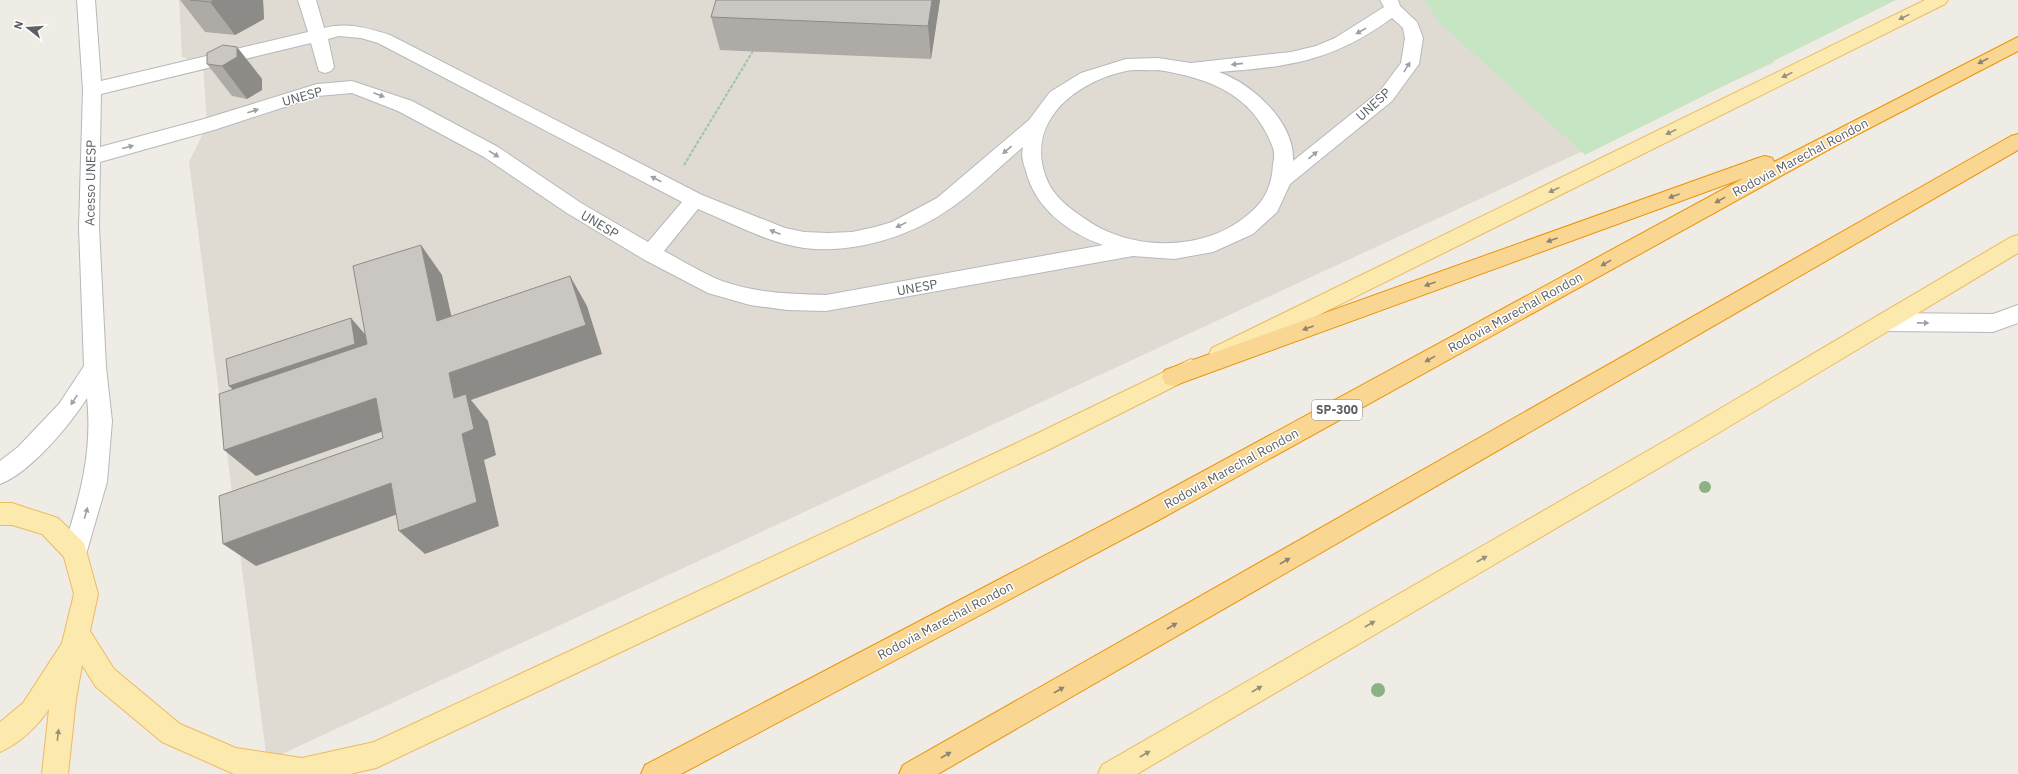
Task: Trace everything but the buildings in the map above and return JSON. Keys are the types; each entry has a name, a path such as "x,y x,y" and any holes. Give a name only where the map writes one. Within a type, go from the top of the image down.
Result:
{"highway":[{"name":"Rodovia Marechal Rondon","path":"654,774 1149,513 1830,140 2018,44"},
{"path":"1173,377 1830,140"},
{"path":"912,774 2018,141"},
{"path":"1982,161 2018,154"}],"main road":[{"path":"75,641 105,678 171,733 235,761 302,771 376,755 1042,442 1939,0"},
{"path":"1111,774 1704,430 2018,243"},
{"path":"0,514 12,514 50,526 75,551 86,594 63,699 55,774"},
{"path":"0,739 32,712 75,641"}],"street":[{"name":"Acesso UNESP","path":"75,551 95,482 101,421 95,367 89,227 92,90 86,0"},
{"name":"UNESP","path":"307,0 318,35 325,67"},
{"name":"UNESP","path":"1190,69 1290,58 1323,50 1363,31 1391,4 1411,26 1414,38 1410,64 1386,96 1282,180"},
{"name":"UNESP","path":"91,157 207,125 317,90 352,87 405,106 492,152 574,208 650,253 715,287 750,297 787,302 826,303 1133,248 1174,251 1213,244 1246,229 1270,206 1282,180 1284,152 1273,124 1252,100 1224,81 1190,69 1158,64 1126,66 1087,77 1056,97 1036,125 944,203 899,227 876,235 828,241 804,240 782,234 695,200 384,39 362,32 339,30 92,90"},
{"name":"UNESP","path":"1036,125 1031,154 1039,185 1060,212 1093,234 1133,248"},
{"path":"650,253 695,200"},
{"path":"1884,322 1993,323 2018,314"},
{"path":"0,474 26,454 67,411 95,367"}],"path":[{"path":"670,187 753,51"}],"shaded area":[{"path":"179,0 1704,0 1775,62 267,761 189,162 207,125 203,64 182,57"}],"green space":[{"path":"1424,0 1896,0 1585,155 1440,23"}]}
